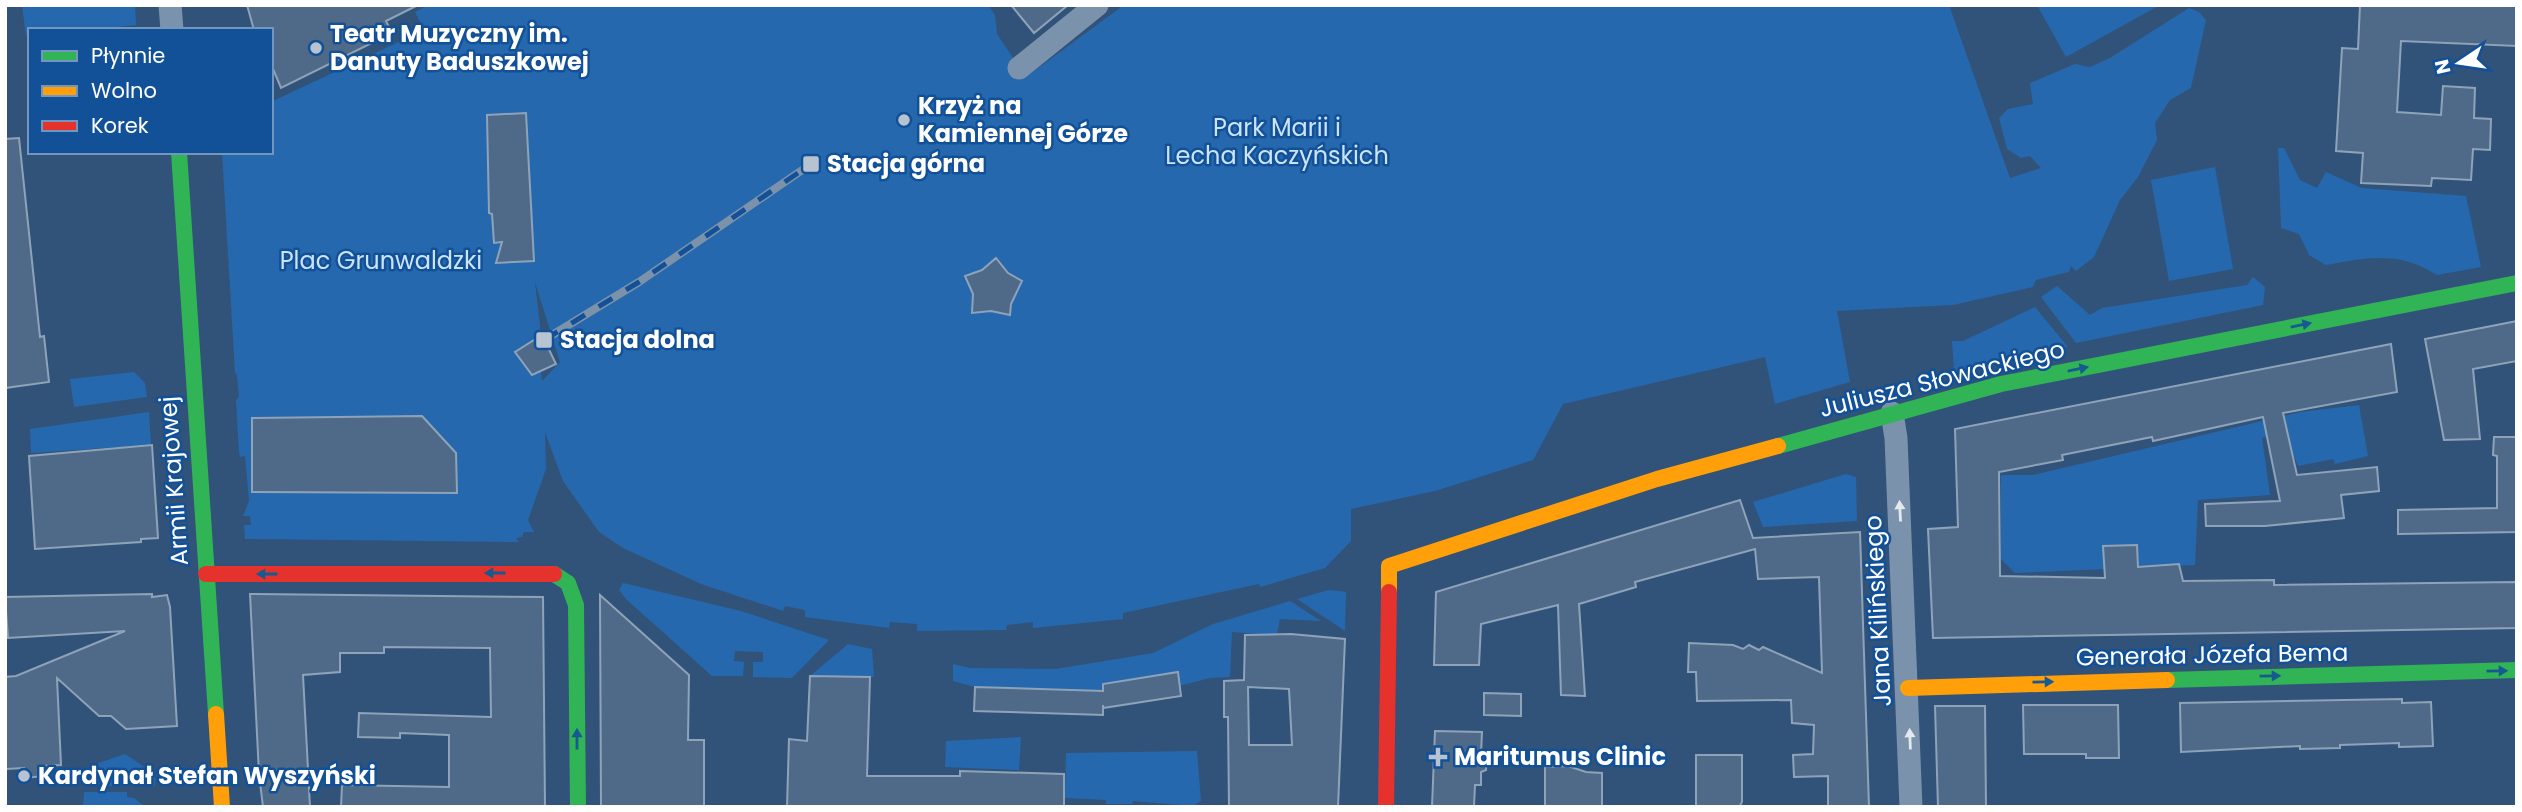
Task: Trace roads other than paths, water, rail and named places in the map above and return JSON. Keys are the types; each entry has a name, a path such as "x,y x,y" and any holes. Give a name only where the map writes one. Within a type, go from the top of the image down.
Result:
{"street":[{"path":"170,5 172,28"},
{"path":"1019,68 1097,5"},
{"name":"Armii Krajowej","path":"179,154 222,807"},
{"name":"Juliusza Słowackiego","path":"1386,807 1389,566 1657,479 2001,384 2517,283"},
{"name":"Jana Kilińskiego","path":"1892,413 1896,438 1911,807"},
{"path":"206,574 548,572 562,576 571,585 576,605 578,807"},
{"name":"Generała Józefa Bema","path":"1908,688 2517,670"}],"railway":[{"path":"544,340 639,282 811,164"}],"place":[{"name":"Teatr Muzyczny im. Danuty Baduszkowej","path":"316,48"},
{"name":"Krzyż na Kamiennej Górze","path":"904,120"},
{"name":"Stacja górna","path":"811,164"},
{"name":"Stacja dolna","path":"544,340"},
{"name":"Maritumus Clinic","path":"1438,757"},
{"name":"Kardynał Stefan Wyszyński","path":"24,776"}],"park label":[{"name":"Park Marii i Lecha Kaczyńskich","path":"1277,142"},
{"name":"Plac Grunwaldzki","path":"381,261"}]}
